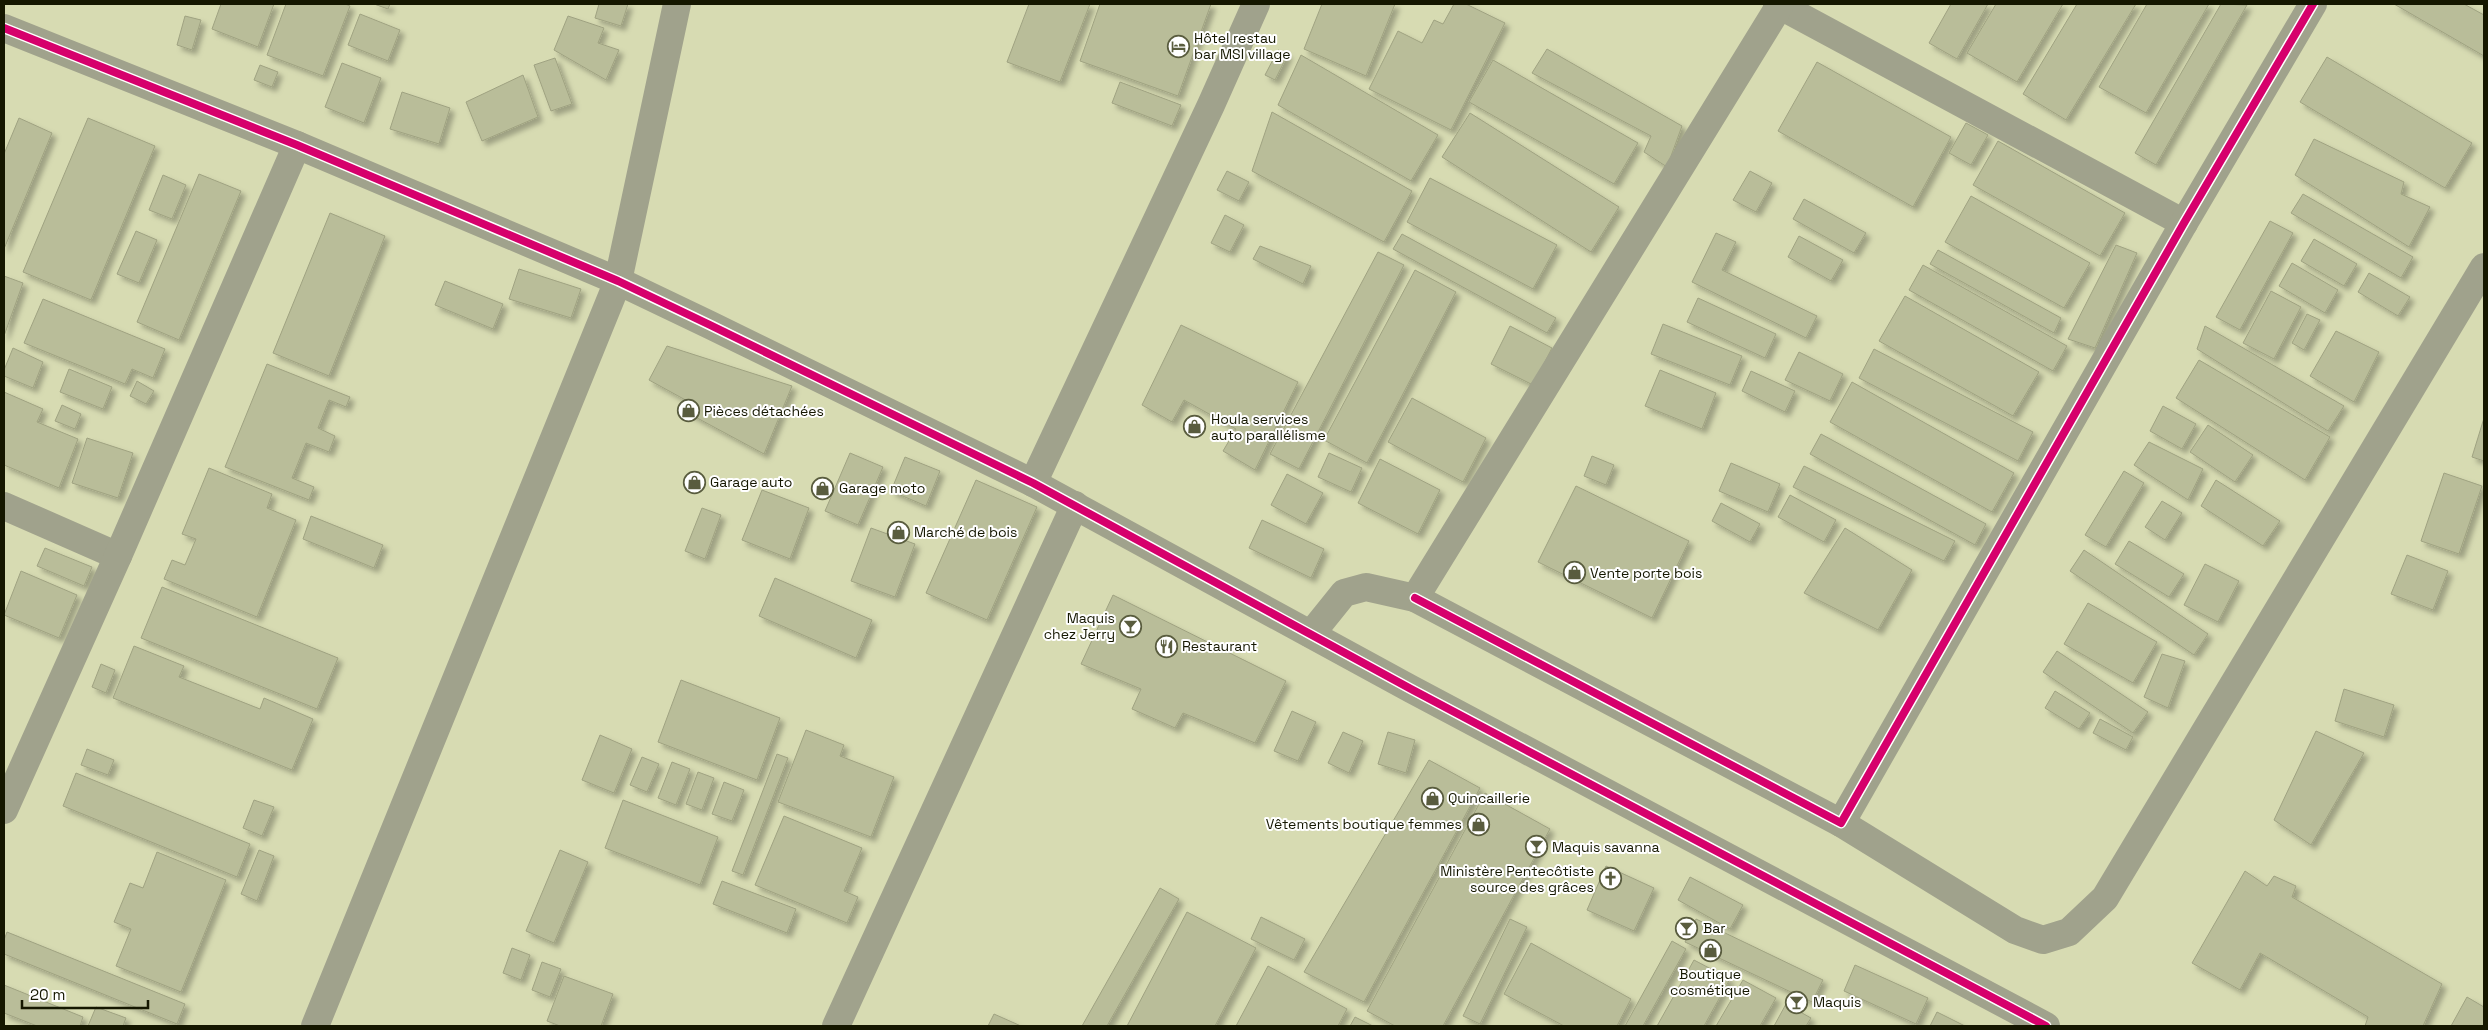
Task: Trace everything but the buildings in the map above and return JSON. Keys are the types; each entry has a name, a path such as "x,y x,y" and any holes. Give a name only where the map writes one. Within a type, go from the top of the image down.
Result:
{"street":[{"path":"316,1026 618,281 677,4"},
{"path":"1033,483 1211,105 1256,4"},
{"path":"1841,823 2184,223 2313,4"},
{"path":"1415,598 1778,5 2184,223"},
{"path":"4,28 296,145 618,281 1033,483 1311,634 2046,1026"},
{"path":"4,810 118,556 296,145"},
{"path":"1311,634 1344,593 1366,587 1415,598 1841,823 2016,930 2043,940 2069,932 2105,898 2484,267"},
{"path":"836,1026 1075,505"},
{"path":"4,506 118,556"}],"cycle path":[{"path":"1415,598 1841,823 2184,223 2313,4"},
{"path":"4,28 297,145 618,281 710,325 1033,483 1411,689 2046,1026"}],"place":[{"name":"Hôtel restau bar MSI village","path":"1178,46"},
{"name":"Pièces détachées","path":"688,411"},
{"name":"Houla services auto parallélisme","path":"1195,427"},
{"name":"Garage auto","path":"694,482"},
{"name":"Garage moto","path":"823,488"},
{"name":"Marché de bois","path":"898,532"},
{"name":"Vente porte bois","path":"1574,573"},
{"name":"Maquis chez Jerry","path":"1131,626"},
{"name":"Restaurant","path":"1166,646"},
{"name":"Quincaillerie","path":"1432,798"},
{"name":"Vêtements boutique femmes","path":"1478,824"},
{"name":"Maquis savanna","path":"1536,847"},
{"name":"Ministère Pentecôtiste source des grâces","path":"1610,879"},
{"name":"Bar","path":"1687,928"},
{"name":"Boutique cosmétique","path":"1710,951"},
{"name":"Maquis","path":"1797,1002"}]}
